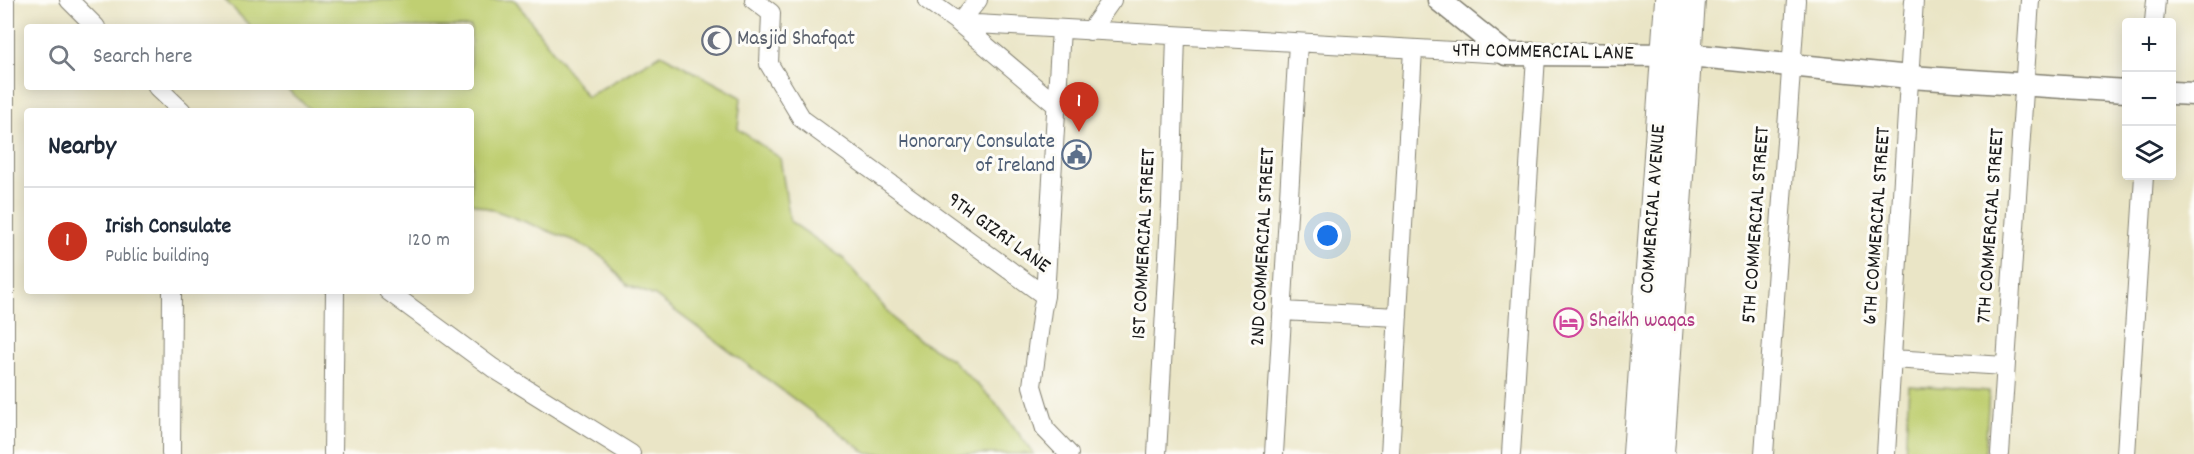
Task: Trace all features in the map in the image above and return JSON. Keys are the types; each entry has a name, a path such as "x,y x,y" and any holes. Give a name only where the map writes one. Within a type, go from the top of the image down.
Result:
{"main road":[{"name":"COMMERCIAL AVENUE","path":"1661,454 1677,55 1668,0"},
{"name":"COMMERCIAL AVENUE","path":"1636,454 1677,55 1692,0"}],"street":[{"path":"5,0 5,454"},
{"path":"69,0 93,24"},
{"name":"9TH GIZRI LANE","path":"754,0 776,7 769,64 802,119 1045,296"},
{"path":"927,0 959,23 1055,104"},
{"path":"959,23 978,0"},
{"path":"1090,31 1112,0"},
{"path":"1439,0 1506,54"},
{"name":"5TH COMMERCIAL STREET","path":"1764,454 1796,0"},
{"name":"6TH COMMERCIAL STREET","path":"1886,454 1914,0"},
{"name":"7TH COMMERCIAL STREET","path":"2000,454 2030,0"},
{"path":"2154,18 2156,0"},
{"name":"4TH COMMERCIAL LANE","path":"959,23 1536,56 1677,55 1910,77 2122,91"},
{"path":"1061,29 1045,296 1032,386 1044,429 1069,454"},
{"name":"1ST COMMERCIAL STREET","path":"1157,454 1171,203 1176,36"},
{"name":"2ND COMMERCIAL STREET","path":"1274,454 1298,43"},
{"path":"1390,454 1413,49"},
{"path":"1511,454 1536,56"},
{"path":"160,90 175,108"},
{"path":"2176,93 2194,94"},
{"path":"2126,454 2144,180"},
{"path":"171,294 171,454"},
{"path":"333,454 335,294"},
{"path":"392,294 493,368 631,454"},
{"path":"1282,311 1398,317"},
{"path":"1892,359 2006,366"}],"green space":[{"path":"225,0 515,0 587,97 661,54 741,97 738,129 780,158 790,221 843,258 904,331 951,359 996,403 1034,454 868,454 655,296 627,285 604,258 577,242 474,204 474,108 309,108 288,90 474,90 474,24 248,24"},
{"path":"1909,386 1989,391 1985,454 1905,454"}],"place":[{"name":"Masjid Shafqat","path":"716,40"},
{"name":"Irish Consulate","path":"1079,132"},
{"name":"Honorary Consulate of Ireland","path":"1076,155"},
{"name":"Sheikh waqas","path":"1568,322"}]}
